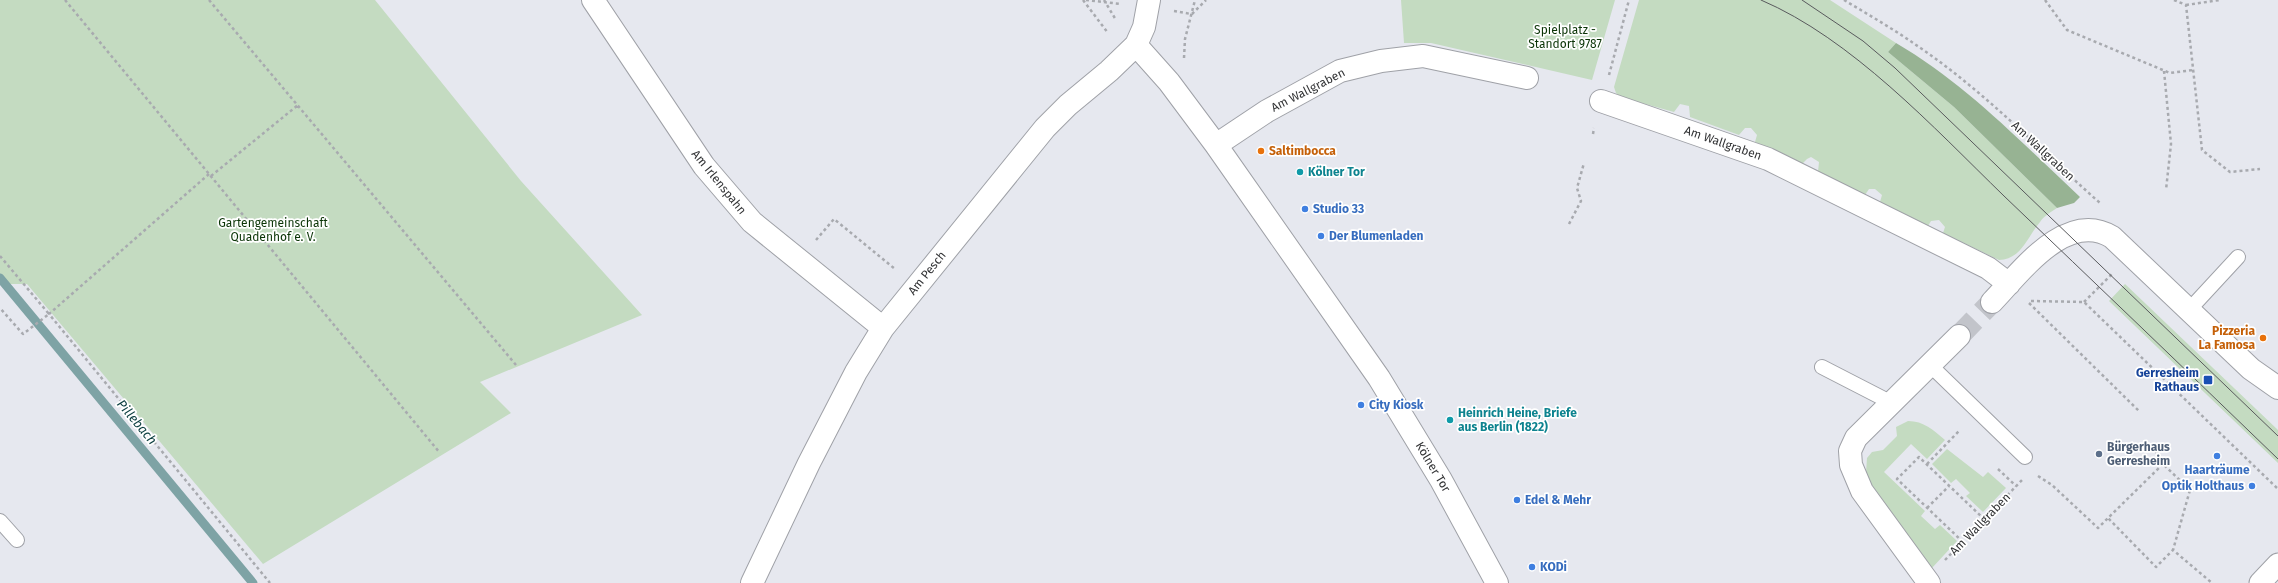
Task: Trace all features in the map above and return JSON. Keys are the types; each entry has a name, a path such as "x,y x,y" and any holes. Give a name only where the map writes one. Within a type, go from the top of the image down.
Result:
{"street":[{"name":"Am Irlenspahn","path":"593,0 704,166 752,222 883,328"},
{"name":"Am Pesch","path":"752,583 813,456 856,372 883,328 1045,128 1068,105 1109,71 1136,45 1144,27 1149,0"},
{"name":"Kölner Tor","path":"1136,45 1168,82 1216,145 1379,378 1441,480 1497,583"},
{"name":"Am Wallgraben","path":"1216,145 1267,111 1340,71 1381,61 1423,56 1527,78"},
{"name":"Am Wallgraben","path":"1601,101 1768,159 1988,268 2010,284"},
{"path":"1992,302 2038,253 2052,242 2068,234 2091,229 2103,231 2112,237 2251,369 2278,388"},
{"path":"1928,581 1862,491 1852,465 1850,451 1856,438 1959,336"},
{"path":"2260,583 2278,564"}],"lane":[{"path":"2189,310 2238,257"},
{"path":"1930,365 2025,457"},
{"path":"1822,367 1892,403"},
{"path":"0,521 17,540"}],"path":[{"path":"65,0 440,453"},
{"path":"209,0 516,365"},
{"path":"1084,0 1105,1 1123,5"},
{"path":"1084,0 1111,38"},
{"path":"1184,54 1195,0"},
{"path":"1191,14 1206,0"},
{"path":"1601,101 1629,0"},
{"name":"Am Wallgraben","path":"1844,0 1919,47 1961,80 2017,125 2105,208"},
{"path":"2045,0 2067,30 2170,73 2193,70"},
{"path":"2174,0 2186,5 2220,0"},
{"path":"2189,0 2186,5 2202,150 2230,172 2260,168"},
{"path":"1105,1 1119,26"},
{"path":"1174,11 1191,14"},
{"path":"2164,71 2171,144 2166,190"},
{"path":"0,308 23,334 49,314 210,175 298,105"},
{"path":"1569,224 1581,201 1576,188 1584,163"},
{"path":"799,261 834,219 917,285"},
{"path":"0,256 270,583"},
{"path":"2084,302 2116,270"},
{"path":"2140,412 2027,301 2084,302 2172,389 2278,489"},
{"path":"1926,464 1959,431"},
{"path":"2108,518 2156,567 2173,550 2190,490 2163,464 2152,445"},
{"path":"1963,542 1897,479 1918,457 1984,519"},
{"path":"2036,475 2052,485 2098,528 2163,464"},
{"name":"Am Wallgraben","path":"1928,581 2016,486 1998,469"},
{"path":"2016,486 2026,476"},
{"path":"1927,508 1949,486"},
{"path":"2173,550 2212,583"}],"green space":[{"name":"Gartengemeinschaft Quadenhof e. V.","path":"0,0 375,0 521,181 642,315 480,382 511,413 263,564 27,284 0,284"},
{"name":"Spielplatz - Standort 9787","path":"1401,0 1615,0 1592,80 1431,43 1404,43"},
{"path":"1639,0 1830,0 1896,43 1888,52 1954,107 2057,208 2042,220 2019,251 2007,259 1999,260 1943,233 1945,227 1939,220 1931,221 1928,226 1880,202 1882,195 1875,189 1869,189 1865,195 1818,172 1819,162 1811,157 1802,164 1755,142 1757,135 1751,128 1745,128 1739,135 1690,117 1689,106 1680,104 1674,112 1620,97 1616,93 1614,87"},
{"path":"1896,43 1946,76 1969,95 2080,197 2074,203 2057,208 1954,107 1888,52"},
{"path":"2125,284 2278,430 2278,463 2109,301"},
{"path":"1908,421 1924,424 1945,440 1927,459 1911,444 1884,472 1925,511 1921,516 1935,529 1940,525 1957,541 1932,568 1869,481 1866,473 1867,458 1872,452 1883,450 1897,436 1896,427"},
{"path":"1947,449 1983,477 1988,472 2006,488 1983,512 1966,496 1970,493 1956,479 1951,483 1932,464"}],"waterway":[{"name":"Pillebach","path":"0,278 253,583"}],"tunnel":[{"path":"1959,336 1992,302"}],"tram line":[{"path":"1761,0 1795,17 1827,37 1890,87 1920,114 2278,459"},
{"path":"1802,0 1863,41 1895,68 2278,436"}],"place":[{"name":"Saltimbocca","path":"1261,151"},
{"name":"Kölner Tor","path":"1300,172"},
{"name":"Studio 33","path":"1305,209"},
{"name":"Der Blumenladen","path":"1321,236"},
{"name":"Pizzeria La Famosa","path":"2263,338"},
{"name":"Gerresheim Rathaus","path":"2208,380"},
{"name":"City Kiosk","path":"1361,405"},
{"name":"Heinrich Heine, Briefe aus Berlin (1822)","path":"1450,420"},
{"name":"Bürgerhaus Gerresheim","path":"2099,454"},
{"name":"Haarträume","path":"2217,456"},
{"name":"Optik Holthaus","path":"2252,486"},
{"name":"Edel & Mehr","path":"1517,500"},
{"name":"KODi","path":"1532,567"}]}
